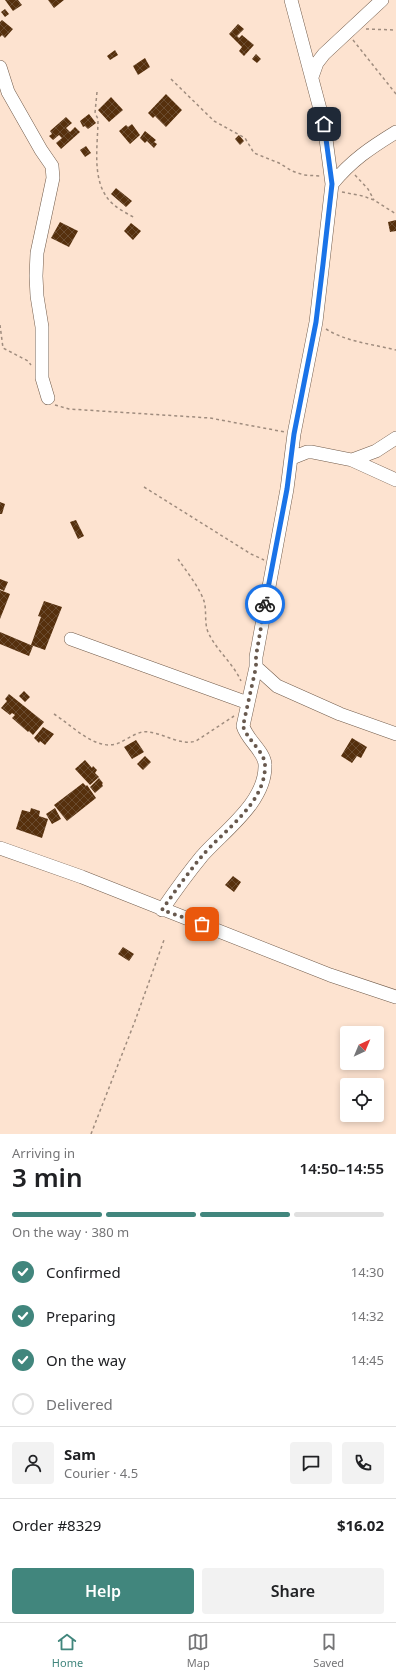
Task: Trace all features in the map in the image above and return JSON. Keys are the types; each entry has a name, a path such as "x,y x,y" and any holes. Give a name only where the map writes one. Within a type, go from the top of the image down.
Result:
{"street":[{"path":"162,910 181,882 204,854 238,821 259,792 266,764 263,756 245,733 243,726 256,667 256,656 292,458 295,432 316,322 332,182 324,124 291,0"},
{"path":"312,77 317,63 324,54 382,0"},
{"path":"1,72 8,92 41,150 52,166 53,178 37,253 36,276 37,296 42,327 42,378 48,398"},
{"path":"332,182 346,167 363,153 396,132"},
{"path":"295,432 312,452"},
{"path":"352,460 376,451 396,438"},
{"path":"292,458 306,452 312,452 352,460 396,480"},
{"path":"71,640 248,702"},
{"path":"256,667 276,686 340,714 396,734"},
{"path":"0,848 82,877 162,910 330,975 396,997"}],"path":[{"path":"348,31 396,30"},
{"path":"348,31 396,94"},
{"path":"172,79 214,121 245,138 254,153 279,163 292,171 304,175 318,176 374,200 396,214"},
{"path":"97,92 95,113 98,119 97,176 113,205 135,218"},
{"path":"346,167 366,186 374,200"},
{"path":"316,322 328,330 347,338 396,350"},
{"path":"0,325 3,348 28,362 42,378"},
{"path":"48,398 55,406 69,409 210,418 295,432"},
{"path":"144,487 251,554 273,565"},
{"path":"54,714 92,741 103,745 111,746 118,744 143,731 191,742 196,741 248,702 236,670 208,632 202,596 178,559"},
{"path":"91,1134 135,1021 164,940"}],"building":[{"path":"5,0 18,0 22,5 13,11"},
{"path":"48,0 64,0 54,8"},
{"path":"5,9 9,14 5,17 1,12"},
{"path":"2,20 13,29 5,38 2,35 0,37 0,22"},
{"path":"238,24 244,29 237,36 239,38 242,35 254,45 244,56 239,51 242,47 229,34"},
{"path":"115,50 118,55 110,60 107,56"},
{"path":"256,54 261,59 257,63 252,59"},
{"path":"145,58 150,67 138,75 133,66"},
{"path":"166,94 182,110 166,127 155,116 153,118 148,113"},
{"path":"111,97 123,110 109,122 98,110"},
{"path":"89,114 96,123 88,129 85,126 83,127 80,121"},
{"path":"66,117 72,123 66,128 70,132 75,127 80,132 61,149 56,143 62,138 59,135 53,140 49,136 52,134 50,131"},
{"path":"132,124 140,135 130,144 119,131 126,125 128,127"},
{"path":"145,131 156,140 154,142 157,144 154,148 147,141 145,143 140,138"},
{"path":"239,135 244,141 240,145 235,139"},
{"path":"86,146 91,153 85,157 80,150"},
{"path":"116,188 132,201 126,207 111,194"},
{"path":"396,220 396,231 390,232 388,222"},
{"path":"60,222 78,231 69,247 51,238"},
{"path":"131,223 141,231 133,240 124,231"},
{"path":"0,502 5,504 2,514 0,514"},
{"path":"76,520 84,536 78,539 70,522"},
{"path":"0,579 8,582 4,591 0,589"},
{"path":"0,590 10,594 0,619"},
{"path":"44,601 62,607 45,650 31,645 41,617 38,616"},
{"path":"0,632 33,646 29,656 0,644"},
{"path":"24,691 30,697 25,702 19,696"},
{"path":"9,694 44,722 33,735 12,718 15,715 12,713 10,715 1,708 7,701 5,699"},
{"path":"43,727 54,734 45,745 40,741 39,743 34,738"},
{"path":"352,738 367,747 361,758 357,756 352,763 341,756"},
{"path":"136,740 144,752 132,759 124,747"},
{"path":"145,756 151,762 143,770 137,764"},
{"path":"85,760 92,768 93,766 97,770 95,773 99,777 90,785 75,769"},
{"path":"99,778 103,783 103,786 95,793 90,787"},
{"path":"83,783 86,786 87,785 96,798 67,821 54,805"},
{"path":"31,808 40,811 39,816 48,819 42,838 16,829 22,810 30,812"},
{"path":"55,808 61,819 52,824 46,814"},
{"path":"233,876 241,882 234,892 225,885"},
{"path":"123,947 134,954 129,961 118,954"}],"way so far":[{"path":"202,924 162,910 181,882 204,854 238,821 259,792 266,764 263,756 245,733 243,726 256,667 256,656 265,604"}],"route":[{"path":"265,604 287,489 294,434 316,322 332,184 324,124"}]}
